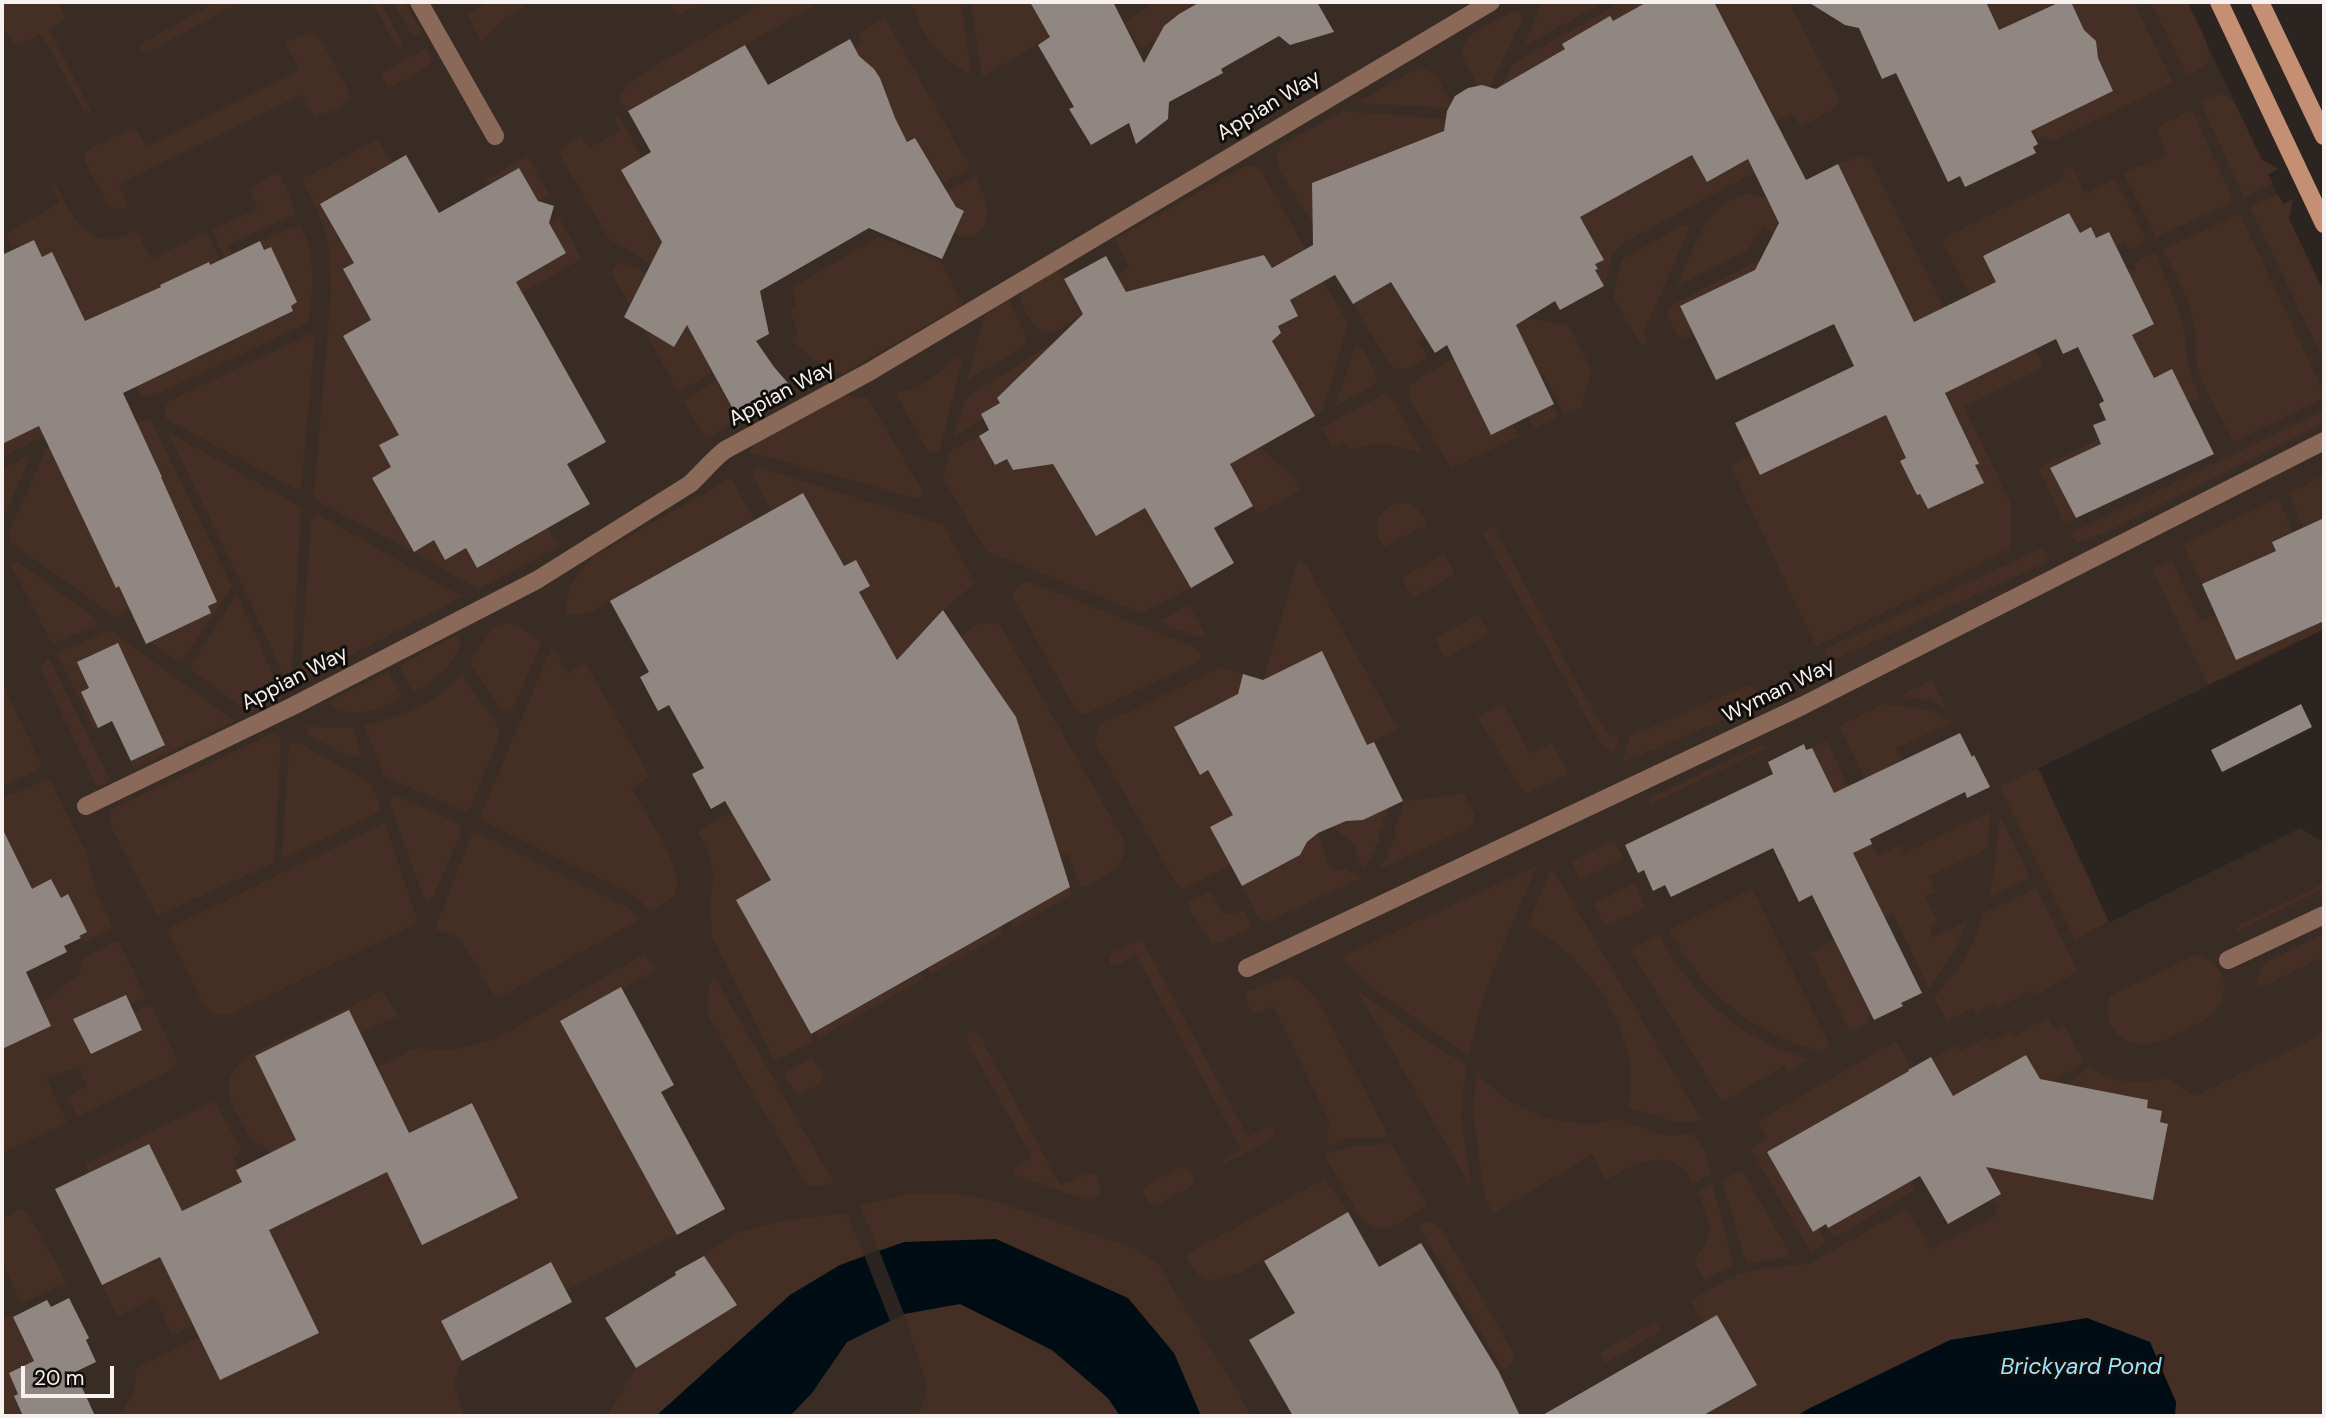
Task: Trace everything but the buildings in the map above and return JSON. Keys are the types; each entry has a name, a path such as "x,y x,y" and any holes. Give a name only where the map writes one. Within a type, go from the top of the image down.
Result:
{"main road":[{"path":"2219,2 2324,224"},
{"path":"2260,2 2324,136"}],"street":[{"path":"419,2 495,136"},
{"name":"Appian Way","path":"86,806 317,694 537,580 690,484 709,462 724,450 869,372 1491,2"},
{"name":"Wyman Way","path":"1247,968 1801,706 2324,441"},
{"path":"2228,960 2324,915"}],"shaded area":[{"path":"2,2 2187,2 2262,160 2278,169 2268,175 2282,204 2293,199 2289,219 2324,293 2324,629 2000,787 2076,939 2300,828 2324,842 2324,1416 2,1416"},
{"path":"2,2 58,2 66,18 49,29 92,113 86,114 41,34 18,46 14,44 2,25"},
{"path":"216,2 240,2 152,50 144,52 140,49 141,44"},
{"path":"372,2 380,2 403,44 397,47"},
{"path":"393,2 404,2 421,32 413,37"},
{"path":"490,2 531,2 506,17 482,42 467,14"},
{"path":"670,2 697,2 697,6 678,15"},
{"path":"767,2 811,2 814,6 628,111 620,101 619,96 626,86 649,69"},
{"path":"912,2 961,2 971,74 950,61 933,45 926,36"},
{"path":"971,2 1030,2 1050,37 982,77"},
{"path":"1153,2 1200,2 1179,14 1164,26 1157,40 1140,49 1125,23"},
{"path":"1543,2 1604,2 1523,47"},
{"path":"1621,2 1647,2 1613,21 1610,17 1499,93 1512,64"},
{"path":"1714,2 1789,2 1839,101 1829,112 1801,127 1792,113 1777,121"},
{"path":"1986,2 2060,2 1999,30"},
{"path":"2071,2 2134,2 2173,83 2050,142 2047,136 2036,141 2031,130 2113,91 2098,58 2096,41 2084,30"},
{"path":"2151,2 2187,2 2206,42 2208,58 2204,66 2187,75"},
{"path":"1514,11 1520,11 1523,18 1490,87 1478,86 1461,54 1463,46 1474,33"},
{"path":"885,18 970,168 943,183 916,138 907,142 880,78 855,48 863,43 857,34"},
{"path":"309,32 318,35 347,87 350,97 341,107 315,117 301,95 119,184 128,206 121,209 109,206 84,160 86,151 135,127 146,147 300,70 285,42"},
{"path":"426,48 432,60 431,64 395,85 388,86 380,74"},
{"path":"1422,68 1436,74 1451,104 1449,108 1356,103 1412,71"},
{"path":"2221,94 2234,102 2262,160 2278,169 2268,174 2273,183 2244,197 2200,101"},
{"path":"2192,110 2234,202 2156,237 2123,173 2167,155 2156,128"},
{"path":"1343,111 1446,119 1447,128 1429,138 1312,183 1313,223 1281,173 1277,162 1278,152 1281,145"},
{"path":"619,116 642,158 621,171 678,271 673,277 609,239 559,153 564,146 581,136 589,148 620,131 613,119"},
{"path":"378,139 391,163 321,204 354,263 343,270 371,320 343,336 399,435 379,445 391,467 372,478 413,551 320,503 314,496 331,294 330,265 325,230 302,179"},
{"path":"1692,155 1707,182 1749,159 1755,172 1621,244 1613,253 1604,286 1595,270 1598,269 1595,264 1604,259 1591,236 1569,223"},
{"path":"527,156 550,195 538,201 489,185 485,180"},
{"path":"1859,156 1869,159 1872,164 1944,307 1908,325 1838,164"},
{"path":"1251,165 1260,169 1348,324 1323,410 1315,416 1272,341 1281,333 1278,326 1297,316 1290,300 1299,294 1272,268 1264,254 1242,266 1240,261 1142,288 1128,296 1116,275 1129,267 1115,239 1241,168"},
{"path":"2072,166 2085,194 2115,179 2147,242 2129,250 2124,243 2116,247 2109,232 2096,238 2091,228 2080,233 2069,213 1983,256 1996,282 1970,295 1941,239 2066,178 2062,169"},
{"path":"279,172 296,213 228,245 232,254 225,258 212,230 258,208 249,188"},
{"path":"976,176 988,215 983,228 976,234 962,237 954,234 964,211 936,197"},
{"path":"54,183 77,221 93,235 116,239 136,230 151,259 207,232 224,269 214,273 208,262 161,285 166,296 80,337 75,300 52,253 42,257 34,240 13,249 6,234 59,203 51,184"},
{"path":"1746,194 1767,198 1782,229 1774,233 1763,227 1748,250 1677,286 1709,219 1731,200"},
{"path":"2278,194 2283,204 2293,199 2289,219 2324,292 2324,361 2250,207"},
{"path":"2240,214 2324,398 2234,442 2199,373 2193,319 2182,288 2163,249"},
{"path":"559,217 582,259 522,293 516,282 566,253 549,223"},
{"path":"300,226 309,246 311,259 312,287 308,323 155,395 147,397 139,394 135,387 168,371 192,352 196,359 244,336 241,329 254,330 293,311 291,306 297,302 271,247 264,250 260,241"},
{"path":"1682,226 1688,226 1688,232 1643,334 1647,342 1641,345 1613,297 1622,259"},
{"path":"878,237 941,261 962,305 843,373 835,371 814,360 790,338 798,334 790,310 796,308 793,287"},
{"path":"2155,253 2183,321 2188,368 2199,398 2189,403 2172,370 2136,386 2132,335 2154,324 2129,273 2136,269 2133,263"},
{"path":"1761,259 1764,266 1681,306 1693,333 1679,337 1666,314 1672,305"},
{"path":"622,262 647,273 630,305 612,274 613,267"},
{"path":"1058,270 1083,314 1057,330 1048,332 1039,329 1027,315 1021,295 1024,289"},
{"path":"1391,282 1425,337 1418,341 1428,357 1404,369 1389,363 1353,304"},
{"path":"1008,298 1026,336 1024,347 967,380 984,316"},
{"path":"694,313 733,352 709,366 712,373 678,392 644,329"},
{"path":"1526,317 1555,324 1567,323 1592,370 1581,407 1564,414 1544,374 1540,376 1558,417 1535,428 1528,416 1512,425 1518,437 1451,468 1410,400 1410,387 1418,379"},
{"path":"313,334 315,340 301,487 294,488 166,419 164,409 169,401"},
{"path":"1060,338 997,398 1000,403 981,414 983,419 953,438 967,397"},
{"path":"1356,345 1361,346 1377,381 1335,406"},
{"path":"2035,349 2044,367 1964,407 2011,504 2009,549 1816,646 1730,465 1751,455 1760,475 1886,415 1906,458 1901,461 1917,495 1920,494 1928,509 1983,483 1975,465 1978,464 1933,376"},
{"path":"954,358 962,360 939,452 929,453 896,394 928,381"},
{"path":"716,381 739,420 706,439 683,400"},
{"path":"1384,394 1391,397 1423,455 1387,445 1350,449 1345,442 1333,448 1321,428"},
{"path":"841,395 868,398 924,494 923,497 915,498 749,452 754,445"},
{"path":"2324,410 2324,423 2102,534 2078,542 2069,534"},
{"path":"150,418 232,586 183,661 179,662 144,637 156,639 211,613 208,606 217,602 184,555 195,550 172,502 150,483 162,476 137,423"},
{"path":"39,426 56,430 2,457 2,444"},
{"path":"170,433 301,507 289,688 169,435"},
{"path":"979,436 995,465 1007,459 1015,472 1037,460 1040,466 1053,464 1096,535 1145,508 1191,588 1141,613 986,551 943,478 949,452"},
{"path":"2099,439 2101,444 2050,468 2076,518 2064,523 2038,468"},
{"path":"61,441 93,539 116,587 128,582 131,610 116,617 10,540 9,532 47,447"},
{"path":"1257,445 1292,476 1300,490 1258,514 1221,450"},
{"path":"28,456 29,461 2,520 2,469"},
{"path":"758,467 943,525 975,583 943,610 900,665 859,592 870,586 856,561 844,566 803,493 771,511 752,474 753,469"},
{"path":"2324,475 2324,518 2303,527 2289,493"},
{"path":"731,478 754,520 591,612 567,613 570,589 578,574 595,556"},
{"path":"2278,498 2293,532 2272,541 2276,551 2202,584 2183,544"},
{"path":"1398,503 1416,508 1427,524 1385,547 1377,534 1377,521 1384,511"},
{"path":"319,515 462,597 300,682 311,522"},
{"path":"1494,527 1576,681 1610,737 1620,735 1614,754 1602,745 1482,532"},
{"path":"548,528 559,547 478,589 413,552 434,540 466,548 478,568"},
{"path":"2042,548 2048,556 2047,561 2039,566 1831,661 1825,649"},
{"path":"1444,554 1455,574 1413,598 1401,578"},
{"path":"2171,559 2200,621 2216,615 2236,660 2324,621 2324,629 2208,685 2152,569"},
{"path":"1298,561 1305,563 1398,729 1343,757 1347,703 1322,651 1263,680"},
{"path":"12,562 18,562 94,617 98,625 52,644 12,567"},
{"path":"1029,582 1195,647 1202,655 1201,659 1090,712 1077,712 1012,596 1018,586"},
{"path":"237,594 283,697 249,712 191,670 192,664"},
{"path":"1189,605 1205,637 1197,637 1158,621"},
{"path":"1478,614 1489,634 1445,658 1435,639"},
{"path":"507,623 542,641 513,708 507,713 501,709 470,663 493,627"},
{"path":"976,625 1000,625 1124,840 1125,850 1118,865 1105,876 1081,888 1068,854 1060,856 1016,717 961,637"},
{"path":"110,630 235,721 134,769 131,761 165,744 141,694 89,688 98,728 94,730 57,653"},
{"path":"456,635 461,643 453,660 435,678 413,692 399,666"},
{"path":"552,647 568,673 586,663 650,777 631,788 665,845 677,881 674,896 651,911 635,896 481,820 481,814"},
{"path":"48,657 111,781 102,785 96,785 94,782 41,669"},
{"path":"1221,667 1243,674 1238,694 1174,727 1199,775 1208,770 1233,815 1210,827 1231,865 1182,889 1174,880 1097,746 1095,737 1103,722 1130,712"},
{"path":"388,672 403,698 375,709 353,713 335,708 330,701"},
{"path":"462,674 497,725 500,735 466,812 385,777 364,725 391,718 429,701"},
{"path":"1932,680 1946,709 1930,700 1900,696"},
{"path":"2,683 42,766 2,787"},
{"path":"1749,685 1756,690 1759,697 1759,703 1753,707 1622,763 1630,736"},
{"path":"1503,704 1530,754 1552,743 1569,774 1525,794 1477,717"},
{"path":"1884,704 1931,710 1953,722 1896,748 1902,761 1865,779 1839,726"},
{"path":"306,726 353,727 362,757 346,755 310,736"},
{"path":"276,732 281,740 274,863 157,916 111,826 110,812"},
{"path":"1827,741 1848,787 1830,796 1829,784 1812,748"},
{"path":"297,742 371,783 381,809 286,857 282,856 289,746"},
{"path":"1763,744 1765,749 1650,805 1648,799"},
{"path":"2038,768 2109,922 2075,940 2000,787"},
{"path":"49,779 87,854 95,890 113,928 84,942 79,936 68,894 61,898 27,892 27,877 8,840 3,842 2,838 2,798"},
{"path":"1464,794 1475,816 1472,826 1380,869 1379,865 1384,864 1384,860 1390,857 1387,847 1393,846 1392,839 1397,838 1394,826 1398,824 1397,815 1402,814 1403,801"},
{"path":"395,795 460,824 461,833 432,899 427,902 390,804 390,798"},
{"path":"1387,808 1387,817 1382,818 1384,829 1378,830 1380,842 1375,843 1376,854 1371,855 1372,860 1366,862 1367,866 1362,868 1354,845 1332,825"},
{"path":"731,812 779,875 737,900 814,1041 775,1061 712,937 712,865 697,831"},
{"path":"1990,812 1988,848 1929,876 1936,892 1925,897 1938,923 1929,927 1933,937 1968,921 1956,948 1929,988 1893,914 1884,917 1853,853 1872,844 1879,856 1900,845 1904,853"},
{"path":"2000,816 2030,877 1988,898 1993,881"},
{"path":"385,823 418,923 228,1015 218,1015 204,1006 167,929"},
{"path":"477,832 629,908 640,919 506,994 495,996 458,937 435,929 471,836"},
{"path":"1318,833 1327,862 1335,870 1346,869 1348,873 1355,871 1362,878 1267,922 1259,919 1242,886 1300,855 1307,842"},
{"path":"1614,840 1624,859 1581,880 1571,861"},
{"path":"1538,865 1489,982 1469,1056 1375,990 1341,957"},
{"path":"1552,868 1702,1121 1672,1121 1628,1107 1630,1063 1617,1021 1606,1000 1593,981 1563,949 1527,925"},
{"path":"1635,883 1646,908 1605,926 1593,904"},
{"path":"2324,883 2324,889 2237,932 2239,925"},
{"path":"1070,887 1072,895 1013,927 1010,921"},
{"path":"2036,888 2078,971 2036,995 2033,990 1998,1008 1995,1004 1976,1013 1972,1008 1947,1021 1934,998 1964,959 1982,914"},
{"path":"1752,889 1830,1046 1822,1052 1772,1034 1732,1008 1698,974 1669,930"},
{"path":"1211,891 1222,913 1230,915 1244,910 1252,927 1212,943 1188,904"},
{"path":"1001,926 1004,933 931,974 927,969"},
{"path":"1659,935 1687,977 1721,1013 1763,1041 1810,1059 1788,1072 1784,1066 1722,1102 1630,949"},
{"path":"2318,936 2323,938 2325,943 2322,957 2259,987 2257,979 2263,964"},
{"path":"118,940 146,998 130,1005 125,995 74,1019 91,1054 142,1030 134,1012 151,1004 177,1060 172,1070 77,1117 67,1096 87,1087 78,1066 47,1079 67,1123 2,1153 2,1049 40,1031 40,1003 55,996 63,985 79,975 84,958"},
{"path":"1139,940 1143,942 1248,1137 1267,1127 1275,1132 1272,1139 1224,1164 1221,1161 1241,1149 1136,955 1119,964 1110,964 1109,957 1112,953"},
{"path":"1834,940 1871,1015 1867,1017 1869,1022 1850,1032 1811,952"},
{"path":"645,954 655,971 560,1021 677,1235 566,1290 550,1262 441,1321 462,1361 453,1386 465,1416 120,1416 134,1388 135,1369 199,1337 220,1380 318,1333 269,1230 387,1172 422,1245 518,1198 472,1103 409,1133 377,1067 412,1050 422,1048 447,1051 496,1039"},
{"path":"2196,955 2208,959 2216,966 2224,982 2221,1001 2207,1019 2158,1042 2133,1043 2122,1038 2109,1020 2107,1008 2110,996"},
{"path":"920,973 923,979 819,1038 815,1032"},
{"path":"714,976 834,1183 811,1187 805,1182 709,1018 707,997"},
{"path":"1287,976 1300,983 1318,1001 1389,1137 1347,1138 1330,1145 1327,1139 1330,1123 1273,1006 1253,1013 1245,999 1248,991"},
{"path":"1357,990 1423,1038 1466,1065 1461,1115 1471,1187"},
{"path":"383,991 398,1016 360,1033 349,1010 256,1056 302,1153 276,1165 266,1147 253,1143 233,1106 229,1085 231,1075 252,1053"},
{"path":"2048,1017 2054,1030 2065,1025 2085,1061 2054,1081 2048,1080 2047,1084 2043,1083 2026,1055 1953,1096 1932,1059 1957,1045 1960,1051 1987,1037 1990,1042 2012,1031 2015,1036"},
{"path":"973,1031 978,1033 1060,1185 1089,1173 1096,1174 1100,1187 1099,1195 1085,1200 1013,1174 1013,1169 1032,1157 968,1043 967,1035"},
{"path":"2324,1033 2324,1416 2175,1416 2176,1402 1950,1340 1797,1416 1706,1414 1757,1385 1703,1324 1691,1301 1708,1290 1757,1269 1811,1263 1906,1209 1931,1249 1997,1216 1994,1211 1999,1207 1993,1199 2001,1194 1985,1166 2153,1200 2168,1124 2160,1122 2162,1111 2147,1108 2148,1100 2067,1084 2090,1067 2108,1077 2127,1082 2167,1078 2195,1096"},
{"path":"1896,1041 1916,1083 1767,1152 1813,1232 1818,1229 1826,1243 1811,1252 1750,1148 1768,1138 1758,1121"},
{"path":"812,1057 823,1074 822,1082 798,1097 783,1074"},
{"path":"1477,1070 1482,1079 1507,1100 1547,1118 1586,1125 1617,1119 1667,1136 1693,1134 1706,1153 1711,1174 1693,1184 1675,1163 1655,1160 1635,1165 1606,1180 1592,1154 1493,1214 1484,1194 1473,1112"},
{"path":"212,1102 217,1105 241,1150 234,1159 242,1182 182,1211 149,1144 89,1173 85,1164"},
{"path":"1392,1144 1427,1206 1394,1226 1377,1228 1361,1218 1324,1155 1352,1146"},
{"path":"1181,1166 1187,1168 1195,1184 1158,1205 1151,1206 1143,1188"},
{"path":"1742,1170 1790,1257 1748,1263 1745,1259 1722,1179"},
{"path":"1324,1179 1348,1212 1240,1273 1221,1279 1207,1279 1196,1272 1185,1255"},
{"path":"1911,1181 1915,1189 1913,1191 1834,1238 1828,1228"},
{"path":"1712,1184 1734,1265 1704,1280 1694,1261 1706,1242 1710,1227 1697,1192"},
{"path":"911,1193 959,1194 1001,1203 1133,1248 1159,1265 1251,1416 1201,1416 1174,1353 904,1242 879,1250 860,1205"},
{"path":"20,1210 29,1215 67,1283 21,1303 2,1261 2,1219"},
{"path":"846,1213 864,1255 840,1265 790,1295 656,1416 607,1416 636,1368 736,1305 704,1256 733,1234 781,1221"},
{"path":"1430,1221 1441,1228 1512,1350 1514,1362 1503,1370 1418,1225"},
{"path":"160,1257 193,1325 172,1336 155,1297 118,1317 102,1285"},
{"path":"960,1304 1026,1337 1069,1363 1105,1396 1120,1416 917,1416 925,1399 927,1385 904,1314"},
{"path":"14,1313 17,1315 13,1317 34,1361 9,1374 18,1394 14,1397 23,1416 2,1416 2,1320"},
{"path":"1655,1321 1661,1331 1606,1363 1600,1353"}],"water":[{"path":"996,1239 1128,1298 1174,1353 1201,1416 1120,1416 1108,1398 1052,1350 960,1304 904,1314 847,1342 812,1393 790,1416 656,1416 790,1295 840,1265 904,1242"},
{"name":"Brickyard Pond","path":"2087,1318 2150,1342 2176,1402 2175,1416 1797,1416 1950,1340"}],"pier":[{"path":"879,1250 904,1314 890,1321 864,1255"}]}
